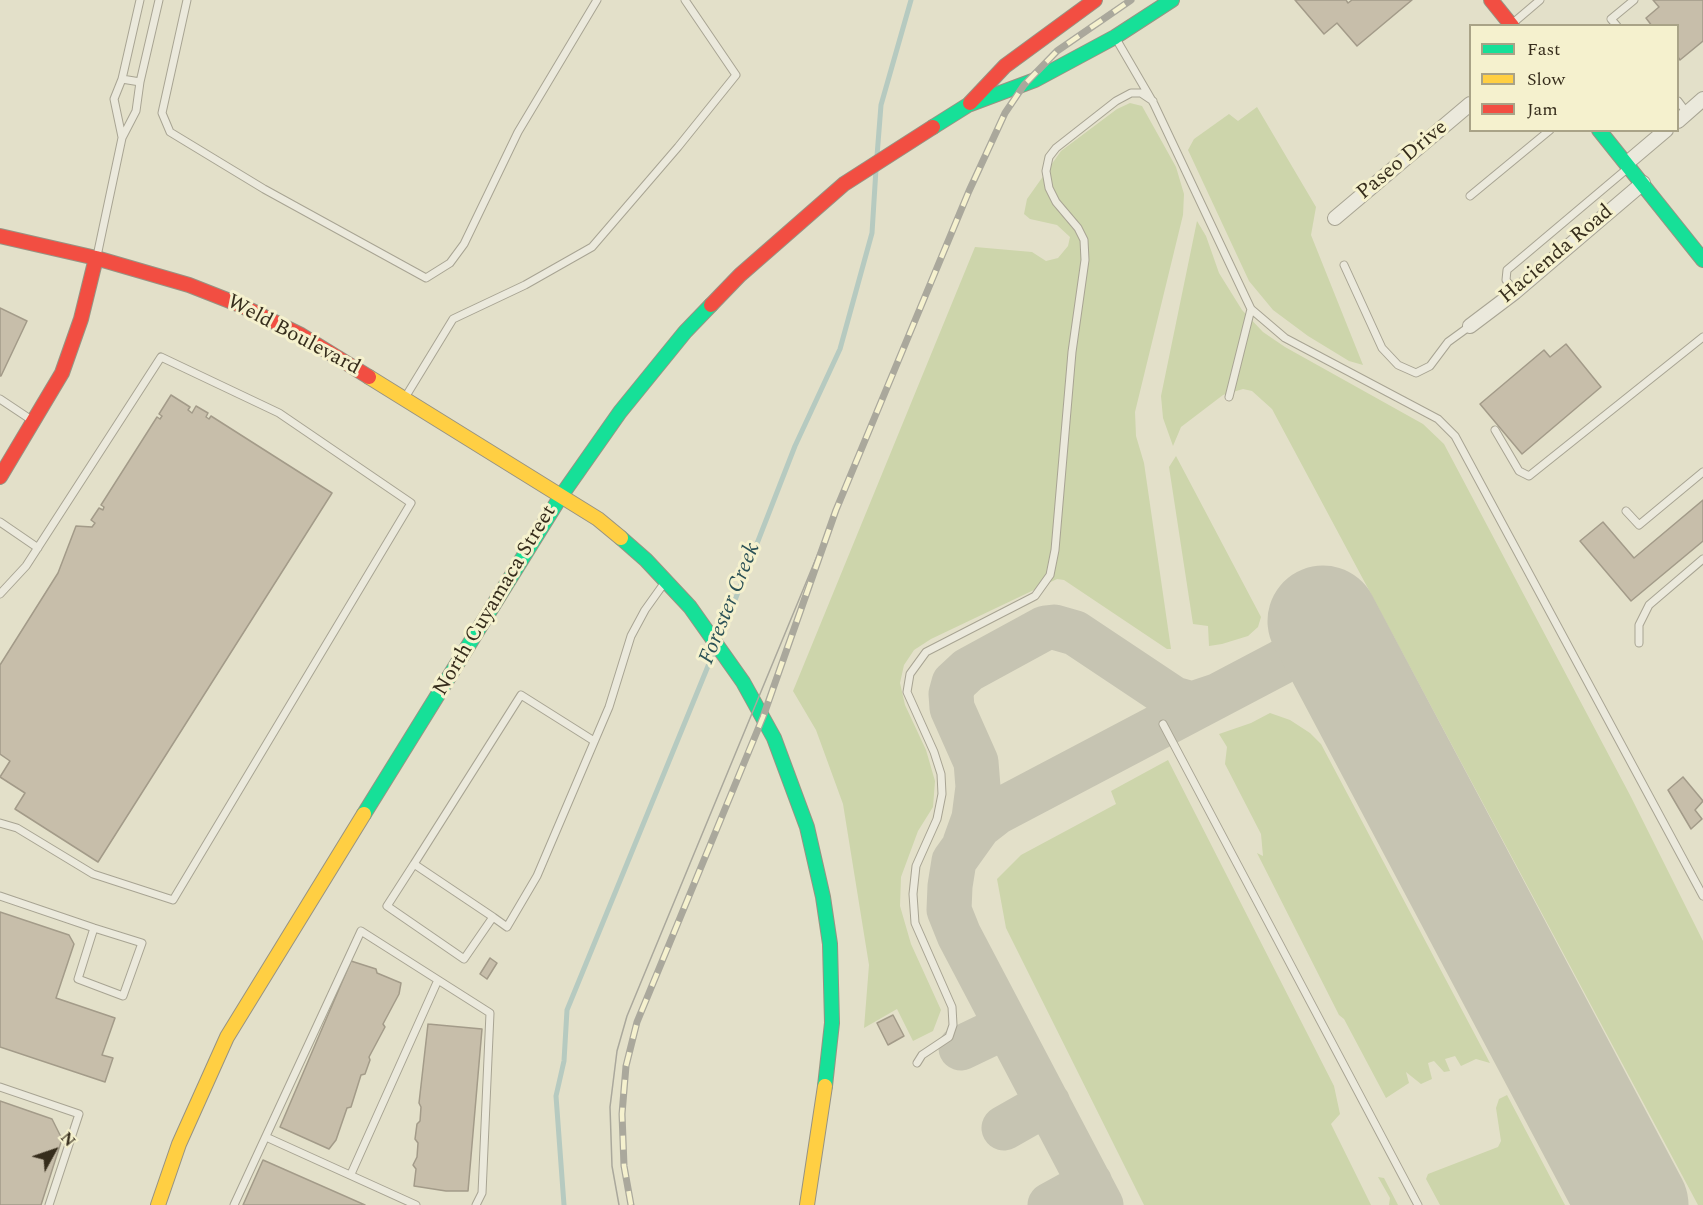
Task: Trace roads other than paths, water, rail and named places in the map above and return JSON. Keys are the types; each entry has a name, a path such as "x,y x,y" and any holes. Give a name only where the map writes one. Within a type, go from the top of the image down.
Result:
{"main road":[{"name":"North Cuyamaca Street","path":"968,105 1005,66 1095,0"},
{"name":"North Cuyamaca Street","path":"158,1205 179,1144 227,1037 561,496 620,412 685,332 740,275 844,184 968,105 1024,86 1115,38 1172,0"},
{"path":"1491,0 1511,24"},
{"path":"1601,132 1703,260"},
{"name":"Weld Boulevard","path":"0,236 96,258 167,278 240,305 301,335 598,519 667,580 690,608 748,690 774,738 794,786 818,870 829,933 832,1023 823,1105 807,1205"},
{"path":"2,470 34,421 66,363 81,319 96,258"}],"street":[{"path":"1682,117 1703,99"},
{"name":"Paseo Drive","path":"1335,218 1469,105"},
{"path":"1628,165 1664,132"},
{"name":"Hacienda Road","path":"1470,326 1515,292 1643,183"}],"lane":[{"path":"122,138 114,99 122,78 140,0"},
{"path":"96,258 122,138 136,111 140,82 159,0"},
{"path":"187,0 162,113 170,132 264,189 426,279 450,263 464,244 518,132 597,0"},
{"path":"405,398 453,320 525,285 592,247 736,75 685,0"},
{"path":"1513,24 1540,0"},
{"path":"1615,24 1611,19 1634,0"},
{"path":"1115,38 1153,101 1251,309 1285,338 1438,419 1455,436 1703,896"},
{"path":"122,78 140,82"},
{"path":"917,1063 922,1055 949,1037 953,1025 952,1007 915,923 913,894 916,866 938,819 942,794 941,774 934,752 908,692 910,674 926,652 1035,596 1050,574 1055,550 1072,352 1085,260 1084,240 1078,228 1056,202 1049,188 1046,171 1049,157 1056,148 1116,100 1131,93 1141,93 1153,101"},
{"path":"1470,195 1548,132"},
{"path":"1515,292 1506,280 1507,270 1628,165"},
{"path":"1344,265 1382,348 1398,365 1416,374 1430,366 1448,342 1470,326"},
{"path":"1229,397 1251,309"},
{"path":"1495,430 1520,471 1529,476 1703,337"},
{"path":"0,594 26,566 161,357 279,413 411,503 173,900 93,874 18,828 0,823"},
{"path":"0,399 34,421"},
{"path":"1626,511 1640,525 1703,472"},
{"path":"0,522 38,548"},
{"path":"1639,643 1639,626 1649,605 1703,559"},
{"path":"414,864 507,927 535,881 609,707 631,636 645,610 667,580"},
{"path":"493,917 464,959 387,906 521,695 594,741"},
{"path":"1163,724 1418,1205"},
{"path":"0,896 142,944 123,996 78,979 94,928"},
{"path":"234,1205 361,932 490,1013 482,1193 476,1205"},
{"path":"351,1174 438,980"},
{"path":"0,1086 79,1114 49,1205"},
{"path":"266,1137 416,1205"}],"waterway":[{"name":"Forester Creek","path":"877,156 881,105 911,0"},
{"name":"Forester Creek","path":"719,641 795,446 840,349 872,233 876,169"},
{"name":"Forester Creek","path":"564,1205 556,1096 564,1061 567,1010 715,649"}],"tram line":[{"path":"619,1205 612,1166 610,1107 617,1051 627,1016 836,510"}],"railway":[{"path":"631,1205 624,1166 622,1114 626,1066 637,1022 763,717 836,510 969,191 1005,113 1024,85 1057,51 1131,0"}]}
